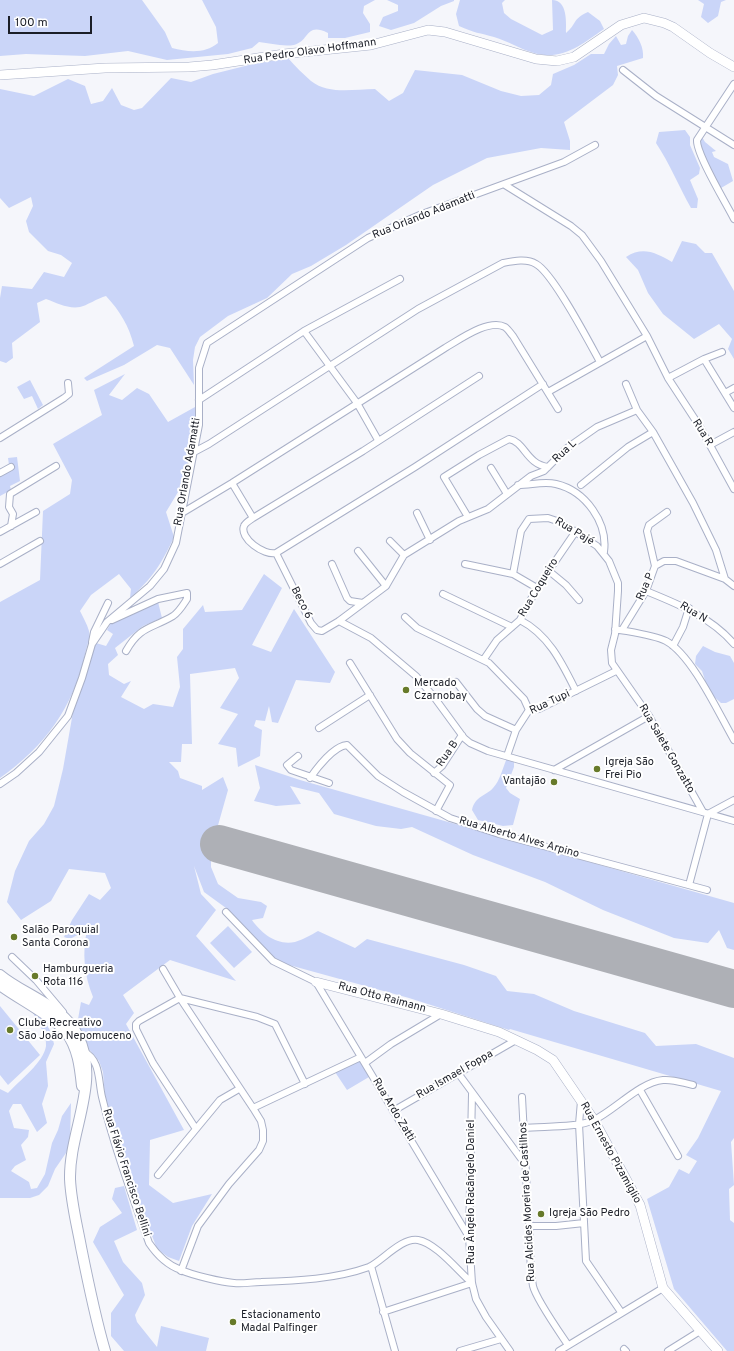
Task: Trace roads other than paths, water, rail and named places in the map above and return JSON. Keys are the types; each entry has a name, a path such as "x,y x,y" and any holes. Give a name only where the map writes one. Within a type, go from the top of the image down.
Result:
{"main road":[{"path":"0,975 14,986 38,1000 78,1036 79,1050 88,1071 84,1098 70,1164 71,1195 91,1295 105,1351"},
{"path":"1,987 63,1023"}],"street":[{"name":"Rua Pedro Olavo Hoffmann","path":"0,74 105,68 189,67 212,65 284,54 371,45 428,30 451,33 536,59 557,62 574,56 621,25 644,18 673,27 710,53 734,67"},
{"path":"622,70 656,96 734,145"},
{"path":"734,84 697,140 697,149 734,219"},
{"name":"Rua Orlando Adamatti","path":"0,784 16,773 39,752 68,716 82,678 92,644 107,622 150,586 164,568 176,543 199,425 199,368 206,343 368,238 422,214 505,185 564,162 595,145"},
{"name":"Rua R","path":"505,185 549,211 582,236 602,261 647,336 668,378 732,480 734,489"},
{"path":"194,452 329,368 418,309 503,263 517,260 536,264 552,280 600,362"},
{"path":"198,400 304,331 400,279"},
{"path":"182,512 232,483 357,403 478,329 493,325 505,327 513,336 558,409"},
{"path":"304,331 329,368 357,403 378,440"},
{"path":"548,392 647,336"},
{"path":"668,378 704,359 722,352"},
{"path":"704,359 734,408"},
{"path":"479,376 253,518 245,524 243,529 245,535 263,552 270,554 276,553 394,480 543,384"},
{"path":"0,438 69,394 68,383"},
{"path":"626,384 637,410 653,432 693,504 716,550 725,580 734,586"},
{"path":"726,394 734,388"},
{"name":"Rua L","path":"339,621 386,586 404,555 468,517 488,509 518,486 548,467 577,440 597,427 637,410"},
{"path":"581,485 628,447 653,432"},
{"path":"710,445 734,432"},
{"path":"468,517 444,478 495,446 509,439 517,443 532,460 539,465 548,467"},
{"path":"11,526 13,514 8,507 10,494 56,466"},
{"path":"0,473 11,467"},
{"path":"491,468 507,494"},
{"path":"232,483 253,518"},
{"path":"518,486 555,484 573,491 600,520 605,542 604,552"},
{"path":"0,532 36,512"},
{"path":"655,566 647,531 649,525 667,512"},
{"path":"417,513 430,540"},
{"name":"Rua Pajé","path":"512,574 521,531 529,519 553,519 576,531 604,552"},
{"name":"Rua Coqueiro","path":"484,659 497,640 520,620 538,588 576,531"},
{"path":"0,564 40,541"},
{"path":"390,541 404,555"},
{"path":"358,550 386,586"},
{"name":"Rua Salete Gonzatto","path":"604,552 618,583 615,629 610,656 616,671 649,716 705,813"},
{"name":"Beco 6","path":"276,553 299,600 317,630 322,631 339,621"},
{"name":"Rua P","path":"622,630 646,591 655,566 664,561 676,561 725,580"},
{"path":"332,564 347,598 356,603 363,603"},
{"path":"465,564 512,574 538,588"},
{"path":"549,571 566,585 579,600"},
{"name":"Rua N","path":"646,591 689,608 724,634 734,644"},
{"path":"107,622 158,599 187,593 187,599 174,615 147,628 136,636 126,651"},
{"path":"443,594 512,627"},
{"path":"92,644 94,632 108,603"},
{"path":"673,646 683,627 689,608"},
{"path":"405,616 417,628 484,659 524,699 529,710"},
{"path":"520,620 538,631 553,648 576,691"},
{"path":"339,621 371,638 416,676 434,697 462,735 470,743 481,748 554,770 734,821"},
{"path":"615,629 665,640 673,646 696,673 734,740"},
{"path":"350,663 397,739 434,773"},
{"name":"Rua Tupi","path":"507,756 516,730 529,710 539,709 616,671"},
{"path":"456,682 477,709 485,716 516,730"},
{"path":"319,728 370,695"},
{"path":"554,770 649,716"},
{"name":"Rua B","path":"436,811 450,785 434,773 442,766 462,735"},
{"name":"Rua Alberto Alves Arpino","path":"310,778 318,765 342,745 350,746 378,776 450,818 499,834 708,890"},
{"path":"298,756 289,763 288,768 310,778 329,783"},
{"path":"705,813 734,800"},
{"path":"689,885 705,813"},
{"name":"Rua Otto Raimann","path":"226,912 273,961 316,982 441,1014 499,1032 553,1060"},
{"path":"12,956 64,1012 63,1023"},
{"path":"163,969 180,998 253,1108 261,1121 263,1130 263,1141 259,1150 229,1184 198,1226 181,1271 234,1283 283,1281 322,1277 371,1266 381,1257 405,1243 417,1240 429,1244 472,1283 383,1312"},
{"name":"Rua Ardo Zatti","path":"316,982 469,1237"},
{"path":"38,1000 46,992"},
{"path":"196,1129 153,1063 136,1029 136,1024 139,1021 180,998 257,1017 275,1024 305,1084"},
{"path":"365,1063 391,1044 441,1014"},
{"name":"Rua Ismael Foppa","path":"394,1111 516,1040"},
{"name":"Rua Flávio Francisco Bellini","path":"79,1050 94,1061 98,1069 102,1096 115,1144 149,1243 158,1256 181,1271"},
{"path":"253,1108 361,1057"},
{"name":"Rua Ernesto Pizamiglio","path":"553,1060 594,1120 640,1205 663,1288 718,1351"},
{"path":"458,1073 525,1164"},
{"path":"524,1128 579,1124 594,1120 640,1090 662,1080 675,1080 693,1085"},
{"path":"158,1175 220,1100 239,1089"},
{"path":"640,1090 678,1156"},
{"name":"Rua Ângelo Racângelo Daniel","path":"472,1094 469,1237 472,1283 476,1299 510,1351"},
{"name":"Rua Alcides Moreira de Castilhos","path":"522,1097 530,1226 531,1274 534,1288 568,1345"},
{"path":"581,1101 579,1124 586,1261 621,1312"},
{"path":"530,1226 556,1226 584,1223"},
{"path":"371,1266 383,1312 396,1351"},
{"path":"559,1351 621,1312 663,1288"},
{"path":"668,1351 700,1331"},
{"path":"460,1351 501,1339"}],"place":[{"name":"Mercado Czarnobay","path":"406,690"},
{"name":"Igreja São Frei Pio","path":"597,769"},
{"name":"Vantajão","path":"554,782"},
{"name":"Salão Paroquial Santa Corona","path":"14,937"},
{"name":"Hamburgueria Rota 116","path":"35,976"},
{"name":"Clube Recreativo São João Nepomuceno","path":"10,1030"},
{"name":"Igreja São Pedro","path":"541,1214"},
{"name":"Estacionamento Madal Palfinger","path":"233,1322"}]}
